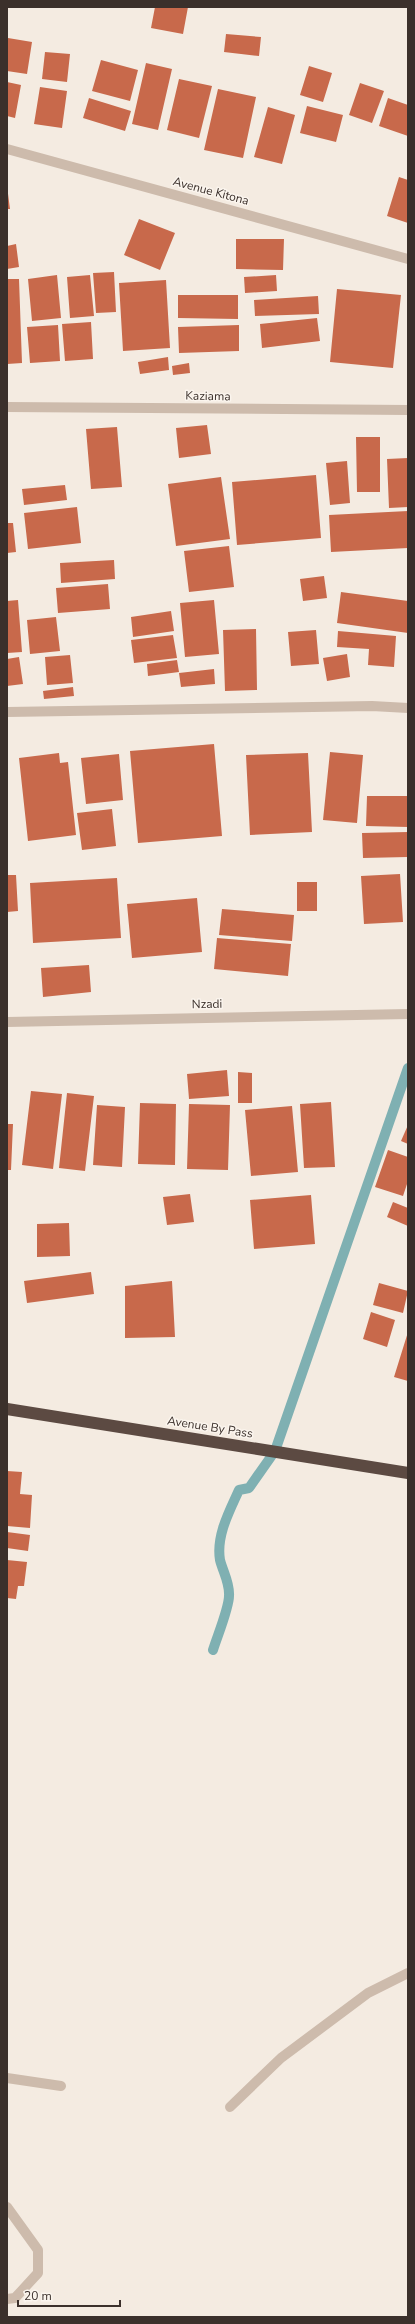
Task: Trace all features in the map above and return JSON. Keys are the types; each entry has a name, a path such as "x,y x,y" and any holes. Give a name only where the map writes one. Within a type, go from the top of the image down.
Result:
{"highway":[{"name":"Avenue By Pass","path":"7,1409 408,1473"}],"street":[{"name":"Avenue Kitona","path":"7,149 408,259"},
{"name":"Kaziama","path":"7,407 408,410"},
{"path":"7,712 372,706 408,708"},
{"name":"Nzadi","path":"7,1022 408,1014"},
{"path":"230,2107 281,2058 368,1993 408,1973"},
{"path":"7,2078 61,2086"},
{"path":"7,2207 38,2250 38,2273 15,2298 7,2299"}],"building":[{"path":"155,7 188,7 183,34 151,28"},
{"path":"226,34 261,37 259,56 224,52"},
{"path":"8,38 32,42 27,74 7,71"},
{"path":"45,52 70,54 67,82 42,79"},
{"path":"101,60 138,70 130,101 92,91"},
{"path":"146,63 172,69 158,130 132,124"},
{"path":"309,66 332,73 323,102 300,95"},
{"path":"179,79 212,86 199,138 167,130"},
{"path":"7,82 21,85 15,118 7,116"},
{"path":"360,83 384,91 372,123 349,115"},
{"path":"40,87 67,91 62,128 34,124"},
{"path":"218,89 256,97 243,158 204,150"},
{"path":"89,98 131,111 125,131 83,118"},
{"path":"388,98 408,105 408,136 379,126"},
{"path":"307,106 343,115 336,142 300,133"},
{"path":"268,107 295,115 282,164 254,157"},
{"path":"399,177 408,180 408,223 387,216"},
{"path":"7,186 10,209 7,209"},
{"path":"139,219 175,233 160,270 124,255"},
{"path":"236,239 284,239 283,270 236,269"},
{"path":"16,244 19,267 7,269 7,246"},
{"path":"114,272 116,312 96,313 93,273"},
{"path":"57,275 61,318 32,321 28,279"},
{"path":"90,275 94,316 70,318 67,277"},
{"path":"276,275 277,291 245,293 244,277"},
{"path":"7,279 19,279 22,363 7,364"},
{"path":"166,280 170,348 123,351 119,283"},
{"path":"337,289 401,295 393,368 330,362"},
{"path":"178,295 238,295 238,319 178,318"},
{"path":"318,296 319,314 255,316 254,300"},
{"path":"317,318 320,341 262,348 260,324"},
{"path":"91,322 93,359 65,361 62,324"},
{"path":"58,325 60,361 30,363 27,327"},
{"path":"239,325 239,351 179,353 178,327"},
{"path":"168,357 169,370 140,374 138,362"},
{"path":"189,363 190,373 173,375 172,366"},
{"path":"207,425 211,454 179,458 176,428"},
{"path":"117,427 122,487 91,489 86,429"},
{"path":"356,437 380,437 380,492 357,492"},
{"path":"408,458 408,507 389,508 387,459"},
{"path":"347,461 350,503 330,505 326,463"},
{"path":"316,475 321,538 237,545 232,482"},
{"path":"221,477 230,539 176,546 168,484"},
{"path":"65,485 67,500 24,505 22,489"},
{"path":"77,507 81,543 28,549 24,513"},
{"path":"408,511 408,548 331,552 329,515"},
{"path":"7,523 13,523 16,552 7,553"},
{"path":"229,546 234,587 189,592 184,551"},
{"path":"114,560 115,579 61,583 60,563"},
{"path":"324,576 327,598 303,601 300,579"},
{"path":"108,584 110,609 58,613 56,588"},
{"path":"341,592 408,601 408,633 337,623"},
{"path":"18,600 22,652 7,653 7,601"},
{"path":"214,600 219,654 185,657 180,603"},
{"path":"171,611 174,631 133,637 131,617"},
{"path":"56,617 60,651 30,654 27,620"},
{"path":"256,629 257,690 225,691 223,630"},
{"path":"316,630 319,664 291,666 288,632"},
{"path":"338,631 396,636 394,667 368,665 369,649 337,647"},
{"path":"173,635 177,658 134,663 131,640"},
{"path":"347,654 350,677 327,681 323,658"},
{"path":"70,655 73,683 47,685 45,657"},
{"path":"19,657 23,684 7,686 7,659"},
{"path":"177,660 179,672 148,676 147,664"},
{"path":"214,669 215,684 181,687 179,673"},
{"path":"73,687 74,696 44,699 43,691"},
{"path":"214,744 222,836 138,843 130,751"},
{"path":"330,752 363,755 357,823 323,820"},
{"path":"59,753 60,763 68,762 76,835 28,841 19,758"},
{"path":"308,753 312,832 250,835 246,755"},
{"path":"119,754 123,800 86,804 81,758"},
{"path":"367,796 408,796 408,827 366,826"},
{"path":"112,809 116,846 82,850 77,813"},
{"path":"408,832 408,857 363,858 362,833"},
{"path":"400,874 403,922 364,924 361,876"},
{"path":"7,875 16,875 18,911 7,912"},
{"path":"117,878 121,938 33,943 30,883"},
{"path":"297,882 317,882 317,911 297,911"},
{"path":"197,898 202,952 132,958 127,904"},
{"path":"222,909 294,915 292,941 219,935"},
{"path":"217,938 291,944 288,976 214,969"},
{"path":"89,965 91,992 43,997 41,968"},
{"path":"227,1070 229,1096 189,1099 187,1074"},
{"path":"238,1072 252,1073 252,1103 238,1103"},
{"path":"31,1091 62,1094 53,1169 22,1165"},
{"path":"67,1093 94,1096 85,1171 59,1168"},
{"path":"331,1102 335,1167 304,1168 300,1104"},
{"path":"140,1103 176,1104 175,1165 138,1164"},
{"path":"189,1104 230,1105 228,1170 187,1169"},
{"path":"97,1105 125,1107 122,1167 93,1165"},
{"path":"292,1106 298,1172 251,1176 245,1110"},
{"path":"7,1124 13,1124 11,1170 7,1170"},
{"path":"408,1125 408,1144 401,1141"},
{"path":"388,1150 408,1157 408,1181 403,1196 375,1187"},
{"path":"190,1194 194,1222 167,1225 163,1197"},
{"path":"311,1195 315,1244 254,1249 250,1200"},
{"path":"393,1202 408,1208 408,1226 387,1217"},
{"path":"69,1223 70,1256 37,1257 37,1224"},
{"path":"91,1272 94,1294 27,1303 24,1281"},
{"path":"172,1281 175,1337 125,1338 125,1286"},
{"path":"379,1283 408,1291 403,1313 373,1305"},
{"path":"371,1312 395,1320 387,1347 363,1339"},
{"path":"408,1332 408,1381 394,1377"},
{"path":"7,1471 22,1472 20,1494 32,1495 30,1528 7,1526"},
{"path":"7,1532 30,1535 28,1551 7,1548"},
{"path":"7,1560 27,1562 24,1586 18,1586 16,1599 7,1598"}],"waterway":[{"path":"213,1650 225,1615 229,1596 219,1551 224,1524 239,1490 249,1488 275,1451 408,1068"}]}
